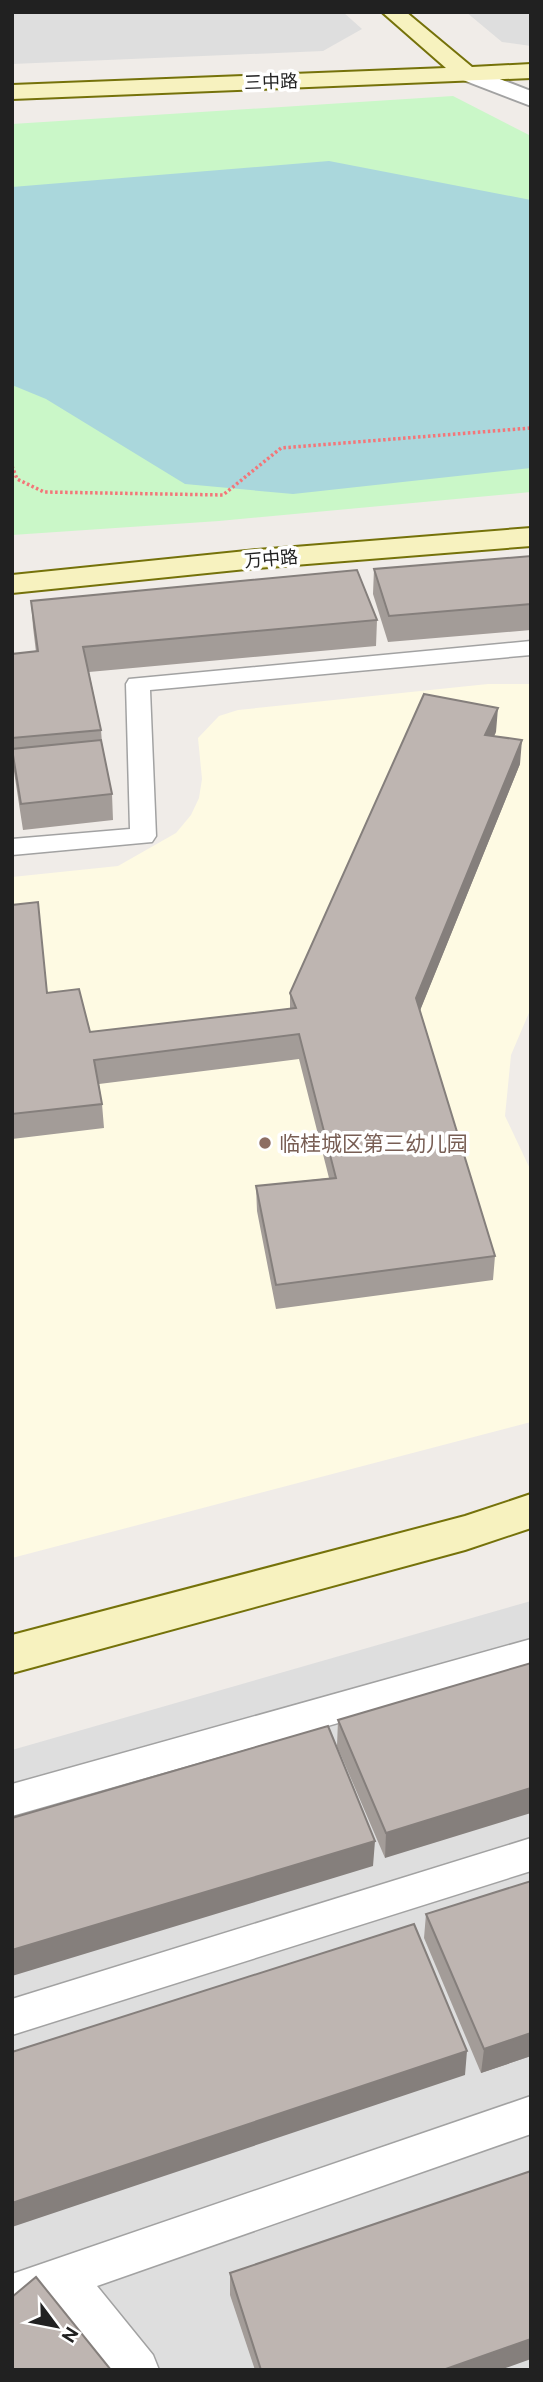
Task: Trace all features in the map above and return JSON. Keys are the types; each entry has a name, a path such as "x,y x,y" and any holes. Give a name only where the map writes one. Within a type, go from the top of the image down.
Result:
{"street":[{"path":"393,12 466,73 531,99"},
{"name":"三中路","path":"12,92 531,71"},
{"name":"万中路","path":"12,584 257,559 531,537"},
{"path":"12,1654 465,1533 531,1511"}],"lane":[{"path":"12,847 143,836 138,684 531,648"},
{"path":"12,1800 531,1653"},
{"path":"12,2017 531,1854"},
{"path":"12,2295 531,2115"},
{"path":"63,2277 138,2370"}],"path":[{"path":"12,466 17,479 44,492 223,495 281,448 531,428"}],"shaded area":[{"path":"12,12 343,12 362,29 323,51 12,64"},
{"path":"466,12 531,12 531,46 502,42"},
{"name":"临桂城区第三幼儿园","path":"488,684 531,684 531,1008 511,1055 505,1116 531,1171 531,1422 12,1558 12,877 118,866 176,833 191,815 199,798 202,779 198,738 219,716 238,710"},
{"path":"531,1601 531,2370 12,2370 12,1750"}],"green space":[{"path":"453,96 531,136 531,492 219,521 12,535 12,124"}],"water":[{"path":"329,161 531,200 531,468 293,494 185,484 46,399 12,385 12,187"}],"building":[{"path":"531,556 531,604 389,616 374,569"},
{"path":"357,570 377,620 83,647 101,730 12,738 12,654 38,651 31,601"},
{"path":"424,694 498,708 485,735 522,740 416,998 495,1256 276,1285 256,1186 336,1178 299,1034 94,1060 102,1104 12,1114 12,905 38,902 47,993 79,989 90,1032 296,1008 290,993"},
{"path":"101,740 112,794 21,804 12,749"},
{"path":"531,1663 531,1788 386,1833 338,1720"},
{"path":"328,1726 375,1841 12,1950 12,1818"},
{"path":"531,1881 531,2033 484,2049 426,1914"},
{"path":"414,1924 467,2051 12,2203 12,2052"},
{"path":"531,2171 531,2339 443,2370 261,2370 230,2273"},
{"path":"36,2277 111,2370 12,2370 12,2297"}],"place":[{"name":"临桂城区第三幼儿园","path":"265,1143"}]}
